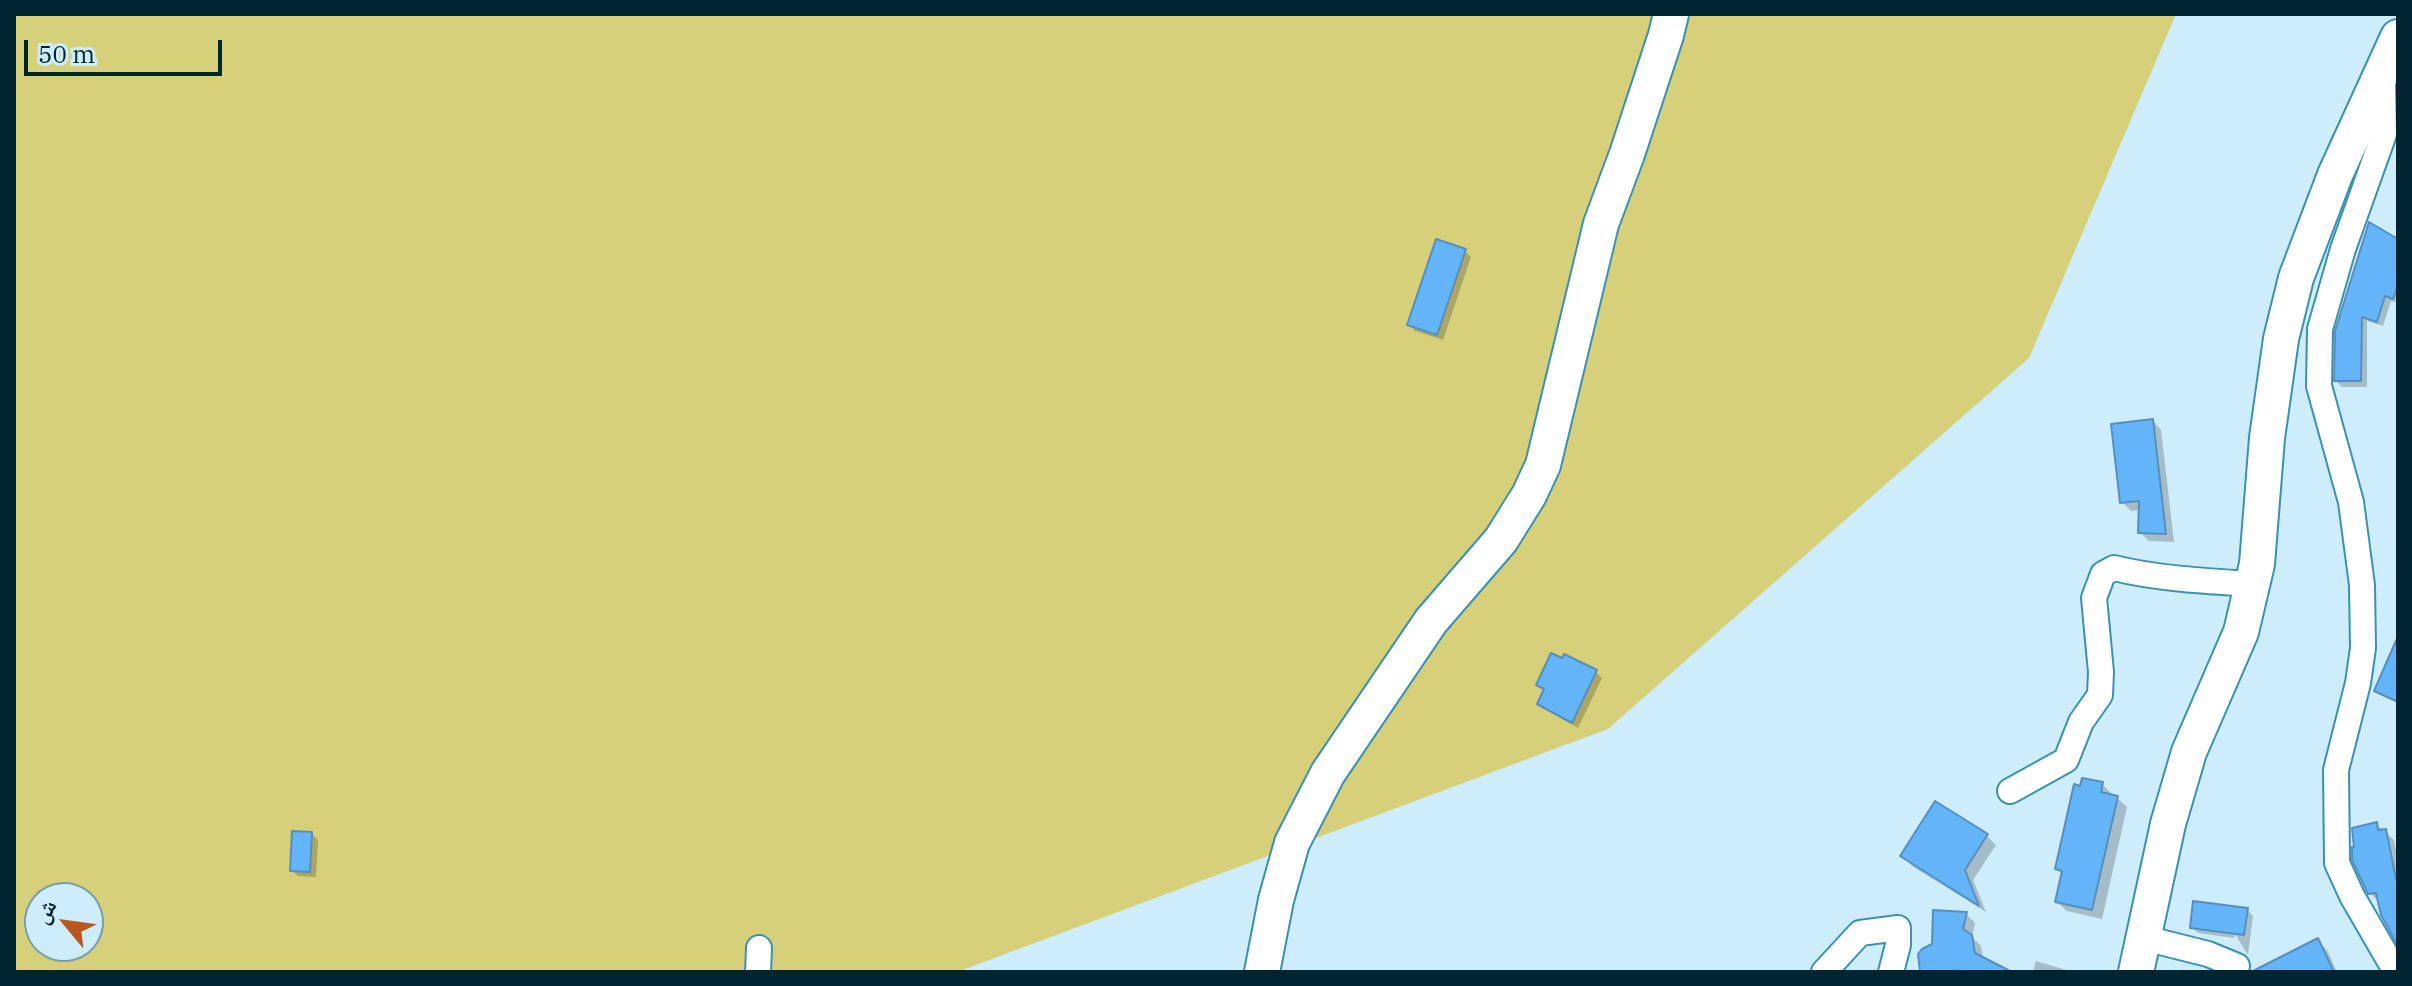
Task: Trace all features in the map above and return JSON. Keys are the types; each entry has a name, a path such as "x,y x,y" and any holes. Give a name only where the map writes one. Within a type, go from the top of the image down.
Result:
{"street":[{"path":"1262,972 1276,900 1292,843 1328,773 1431,621 1501,540 1529,495 1543,465 1601,224 1632,139 1671,14"},
{"path":"2136,972 2168,824 2189,752 2241,632 2253,584 2267,438 2281,339 2296,278 2330,187 2398,37"},
{"path":"2383,67 2384,134 2343,249 2320,329 2319,386 2351,502 2362,585 2363,648 2358,683 2336,770 2337,863 2352,896 2396,972"},
{"path":"2010,791 2066,760 2081,722 2100,695 2101,672 2094,598 2103,574 2114,568 2177,578 2253,584"},
{"path":"1824,972 1860,933 1908,922 1891,972"},
{"path":"2144,938 2208,954 2237,966"}],"shaded area":[{"path":"14,14 2176,14 2029,358 1608,729 957,972 14,972"}],"building":[{"path":"2369,222 2398,239 2398,284 2393,299 2385,296 2377,322 2362,317 2361,381 2334,381 2335,331"},
{"path":"1436,239 1466,249 1437,335 1407,325"},
{"path":"2153,419 2166,534 2138,533 2139,501 2120,503 2111,424"},
{"path":"2398,636 2398,702 2374,691"},
{"path":"1551,653 1562,658 1564,654 1597,670 1572,723 1537,704 1544,689 1536,685"},
{"path":"2082,778 2103,782 2101,792 2118,796 2092,910 2055,902 2062,871 2055,869 2074,784 2080,786"},
{"path":"1935,801 1988,834 1965,870 1979,906 1900,856"},
{"path":"2377,822 2378,830 2386,829 2398,878 2398,946 2381,915 2376,893 2368,894 2352,860 2352,828"},
{"path":"292,831 312,832 310,872 290,871"},
{"path":"2193,901 2248,908 2244,935 2190,928"},
{"path":"1933,910 1967,912 1963,929 1972,935 1975,953 2012,972 1920,972 1918,954 1932,944"},
{"path":"2318,938 2334,972 2251,972"}]}
